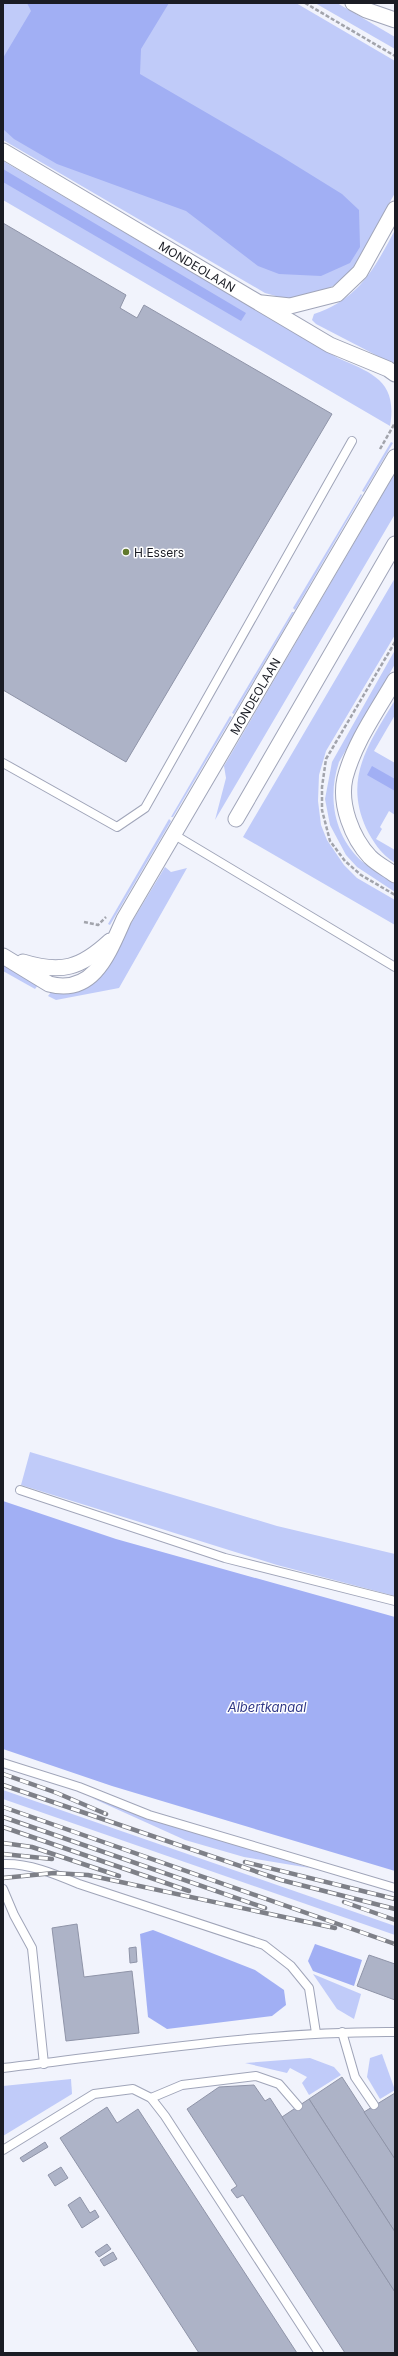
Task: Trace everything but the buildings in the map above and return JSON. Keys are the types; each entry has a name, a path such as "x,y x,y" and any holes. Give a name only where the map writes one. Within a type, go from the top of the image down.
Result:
{"street":[{"path":"359,7 395,20"},
{"path":"359,7 395,30"},
{"name":"MONDEOLAAN","path":"3,151 255,302 330,345 388,369 395,374"},
{"path":"255,302 290,306 337,294 360,272 395,209"},
{"name":"MONDEOLAAN","path":"3,956 38,967 51,969 67,968 87,961 117,935 174,834 395,457"},
{"path":"236,819 395,544"},
{"path":"395,680 364,734 353,758 345,779 344,797 353,832 362,848 371,858 395,875"}],"lane":[{"path":"3,763 117,827 146,808 352,441"},
{"path":"174,834 395,967"},
{"path":"20,1490 224,1558 395,1601"},
{"path":"3,1763 79,1788 149,1815 395,1888"},
{"path":"3,1864 14,1864 54,1873 79,1884 264,1945 291,1966 309,1988 316,2033"},
{"path":"3,1889 32,1948 44,2064"},
{"path":"342,2032 355,2077 374,2105"},
{"path":"3,2068 279,2036 342,2032 395,2032"},
{"path":"151,2098 182,2085 256,2076 279,2084 298,2106"},
{"path":"3,2150 94,2094 133,2089 151,2098 166,2116 318,2353"}],"path":[{"path":"305,3 395,56"}],"shaded area":[{"path":"3,3 296,3 395,61 395,193 352,270 337,284 318,293 290,300 265,293 3,140"},
{"path":"315,3 337,3 395,37 395,49"},
{"path":"3,161 338,358 372,374 386,389 390,398 390,426 3,200"},
{"path":"395,230 395,365 316,324 312,320 314,314 330,308 343,300 364,281 380,257"},
{"path":"391,442 393,443 364,492 362,491"},
{"path":"395,473 395,514 215,820 226,778 224,766"},
{"path":"361,494 362,495 295,610 293,608"},
{"path":"395,578 395,635 326,751 319,775 318,801 321,825 327,840 344,865 357,878 395,900 395,925 243,837"},
{"path":"292,612 294,612 234,714 232,713"},
{"path":"395,650 395,664 339,762 335,775 334,803 340,829 346,842 364,863 395,882 395,892 357,867 346,855 330,825 325,799 332,762"},
{"path":"395,700 395,715 374,751 395,763 395,815 389,811 380,827 382,829 376,839 395,850 395,863 382,852 366,828 360,810 357,792 358,776 362,761"},
{"path":"230,716 232,717 173,817 171,817"},
{"path":"169,819 171,821 110,925 108,924"},
{"path":"165,867 171,872 187,868 119,988 56,1000 48,996 52,991 70,992 97,980"},
{"path":"3,964 38,985 35,989 3,971"},
{"path":"30,1452 277,1526 395,1554 395,1596 277,1565 21,1485"},
{"path":"3,1790 395,1926 395,1935 3,1799"},
{"path":"92,1798 310,1868 244,1857 185,1840"},
{"path":"313,1974 361,1994 354,2019 337,2009"},
{"path":"382,2054 395,2090 380,2099 367,2077 370,2058"},
{"path":"310,2058 334,2067 341,2075 309,2095 302,2083 307,2077 290,2068 287,2073 245,2063"},
{"path":"71,2079 72,2094 3,2136 3,2086"}],"water":[{"path":"27,3 169,3 141,49 140,74 279,155 342,194 359,210 360,247 350,263 321,276 279,274 258,266 186,211 57,164 14,139 3,129 3,58 31,11"},
{"path":"3,169 246,313 241,321 3,182"},
{"path":"372,766 395,779 395,791 367,775"},
{"name":"Albertkanaal","path":"3,1501 116,1539 395,1617 395,1871 112,1786 3,1749"},
{"path":"153,1930 255,1970 284,1990 286,2005 272,2016 167,2029 148,2017 140,1934"},
{"path":"315,1944 362,1960 354,1986 313,1971 308,1961"}],"railway":[{"path":"3,1774 57,1793 106,1814"},
{"path":"3,1785 281,1880 395,1909"},
{"path":"3,1807 395,1944"},
{"path":"3,1817 265,1908"},
{"path":"3,1827 189,1891"},
{"path":"3,1843 32,1847 119,1876"},
{"path":"3,1854 52,1859"},
{"path":"245,1862 395,1899"},
{"path":"3,1878 54,1873 88,1875 335,1928"},
{"path":"344,1902 395,1920"}],"place":[{"name":"H.Essers","path":"126,552"}]}
